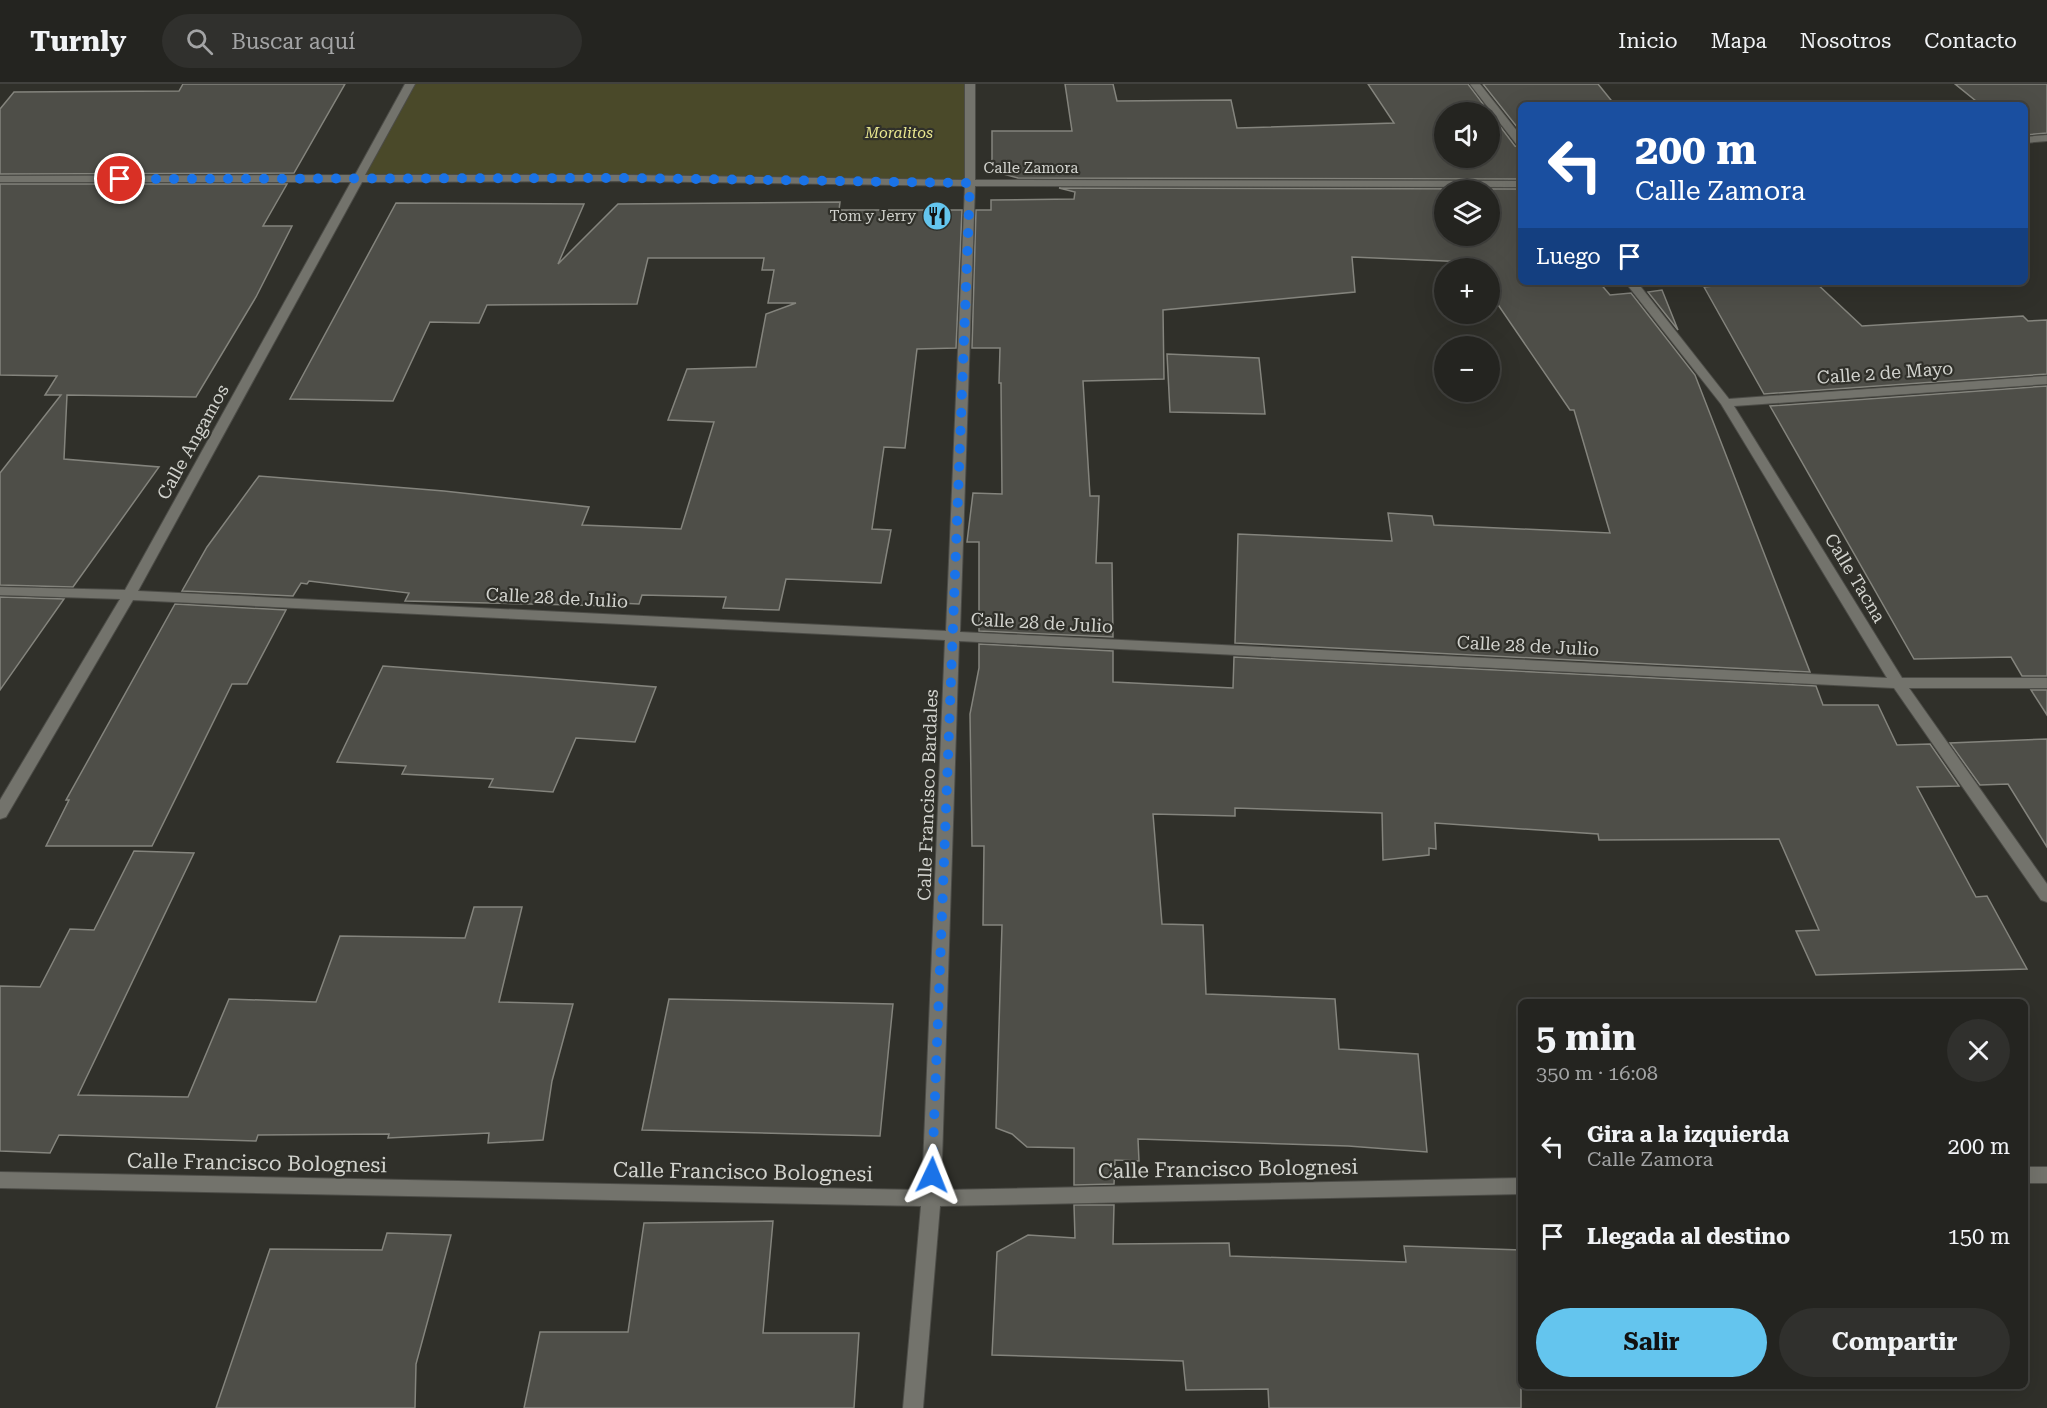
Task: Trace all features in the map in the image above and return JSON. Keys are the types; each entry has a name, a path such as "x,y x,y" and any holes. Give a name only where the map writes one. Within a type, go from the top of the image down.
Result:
{"street":[{"name":"Calle Angamos","path":"0,813 129,596 410,84"},
{"name":"Calle Francisco Bardales","path":"913,1408 931,1198 970,183 970,84"},
{"path":"1475,84 1518,139"},
{"path":"2028,140 2047,138"},
{"name":"Calle Zamora","path":"0,179 628,178 970,183 1518,184"},
{"name":"Calle Tacna","path":"1633,285 1726,403 1898,683 2047,896"},
{"name":"Calle 2 de Mayo","path":"1726,403 2047,380"},
{"name":"Calle 28 de Julio","path":"0,591 1898,683 2047,683"},
{"path":"2028,1175 2047,1175"},
{"name":"Calle Francisco Bolognesi","path":"0,1180 931,1198 1518,1186"}],"green space":[{"name":"Moralitos","path":"410,84 970,84 970,183 628,178 359,180"}],"building":[{"path":"183,84 345,84 294,173 0,174 0,109 14,92 179,91"},
{"path":"1065,84 1113,84 1117,101 1231,100 1237,128 1394,123 1368,84 1468,84 1482,102 1434,102 1434,168 1500,168 1500,126 1518,147 1518,179 1018,178 992,171 992,131 1072,131"},
{"path":"1483,84 1598,84 1613,102 1518,102 1518,128 1500,105 1500,102 1497,102"},
{"path":"1955,84 2047,84 2047,133 2028,135 2028,102 1977,102"},
{"path":"0,184 287,184 263,226 292,226 256,297 196,397 67,395 64,459 159,467 73,587 0,585 0,473 61,395 45,395 57,376 0,375"},
{"path":"1059,188 1434,189 1434,246 1500,246 1500,189 1518,189 1518,285 1602,285 1610,295 1631,293 1695,375 1810,672 1235,643 1238,534 1392,541 1388,513 1432,516 1434,525 1610,533 1574,410 1570,410 1500,308 1500,258 1434,258 1434,261 1352,257 1355,292 1163,310 1164,379 1083,381 1090,496 1099,496 1096,563 1112,563 1113,637 979,631 979,542 967,542 973,493 1002,494 1000,348 972,348 976,210 991,210 991,200 1074,199 1075,192"},
{"path":"840,202 839,210 962,210 956,348 917,349 905,448 884,447 872,529 891,530 881,583 786,579 779,610 723,608 726,597 642,595 639,604 618,603 617,606 405,601 409,593 309,581 307,584 301,583 293,596 182,591 207,547 259,476 444,491 589,507 582,525 681,529 714,422 668,420 687,369 756,367 766,314 796,303 768,303 774,270 762,270 764,258 648,258 637,304 487,305 479,323 430,322 393,401 290,399 396,203 584,204 558,264 618,204"},
{"path":"1818,285 1862,326 2023,316 2028,321 2047,320 2047,374 1764,394 1704,287"},
{"path":"1662,290 1678,330 1648,292"},
{"path":"1167,354 1259,358 1265,414 1170,412"},
{"path":"2047,386 2047,676 2022,676 2011,657 1914,659 1770,406"},
{"path":"0,597 64,599 0,690"},
{"path":"175,604 286,610 247,684 232,684 152,846 46,846 69,800 66,800"},
{"path":"979,644 1113,651 1113,682 1233,688 1234,657 1816,686 1823,705 1878,705 1897,745 1930,744 1959,786 1917,787 1976,897 1987,896 2027,969 1816,975 1796,931 1819,930 1779,839 1599,840 1598,834 1435,823 1436,849 1429,848 1429,855 1383,860 1382,813 1235,808 1235,816 1153,814 1162,924 1203,925 1206,994 1335,999 1339,1049 1418,1054 1427,1152 1348,1146 1138,1139 1139,1161 1115,1160 1114,1184 1074,1185 1074,1148 1027,1147 1012,1134 996,1128 1002,925 983,925 984,846 972,846 970,714 979,668"},
{"path":"383,666 656,687 635,742 576,738 553,792 489,787 493,779 402,774 406,766 337,762"},
{"path":"2031,690 2047,690 2047,715"},
{"path":"2047,739 2047,847 2008,784 1980,785 1950,743"},
{"path":"134,851 194,853 78,1095 188,1097 229,999 316,1002 340,936 465,938 474,907 522,907 499,1002 573,1004 552,1081 543,1140 488,1143 489,1133 388,1138 389,1134 258,1135 256,1141 59,1135 50,1153 0,1151 0,986 40,987 70,929 94,930"},
{"path":"669,999 893,1004 880,1136 642,1130"},
{"path":"1074,1205 1114,1205 1113,1244 1229,1243 1230,1256 1406,1262 1404,1246 1518,1250 1518,1389 1521,1389 1521,1408 1269,1408 1268,1389 1186,1390 1183,1361 992,1355 997,1252 1028,1235 1075,1238"},
{"path":"773,1221 763,1333 859,1333 854,1408 524,1408 540,1332 628,1332 644,1223"},
{"path":"387,1233 451,1235 416,1364 415,1408 216,1408 270,1249 382,1250"}],"place":[{"name":"Tom y Jerry","path":"937,216"}],"route":[{"path":"120,179 628,178 970,183 932,1175"}]}
